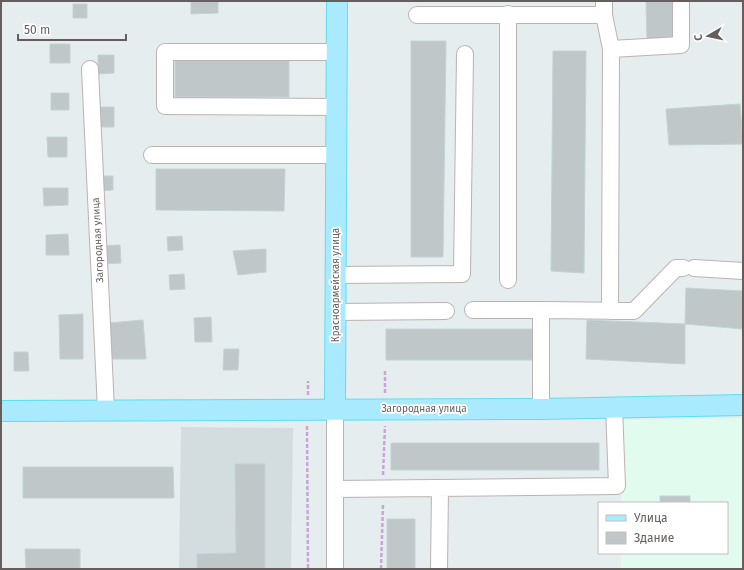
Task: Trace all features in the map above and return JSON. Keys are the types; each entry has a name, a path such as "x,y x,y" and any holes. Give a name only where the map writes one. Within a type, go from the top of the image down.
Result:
{"main road":[{"name":"Красноармейская улица","path":"336,409 337,1"},
{"name":"Загородная улица","path":"1,411 541,409 743,405"}],"street":[{"path":"611,49 681,46 681,1"},
{"path":"417,15 508,14 604,8 611,49 610,311"},
{"path":"508,14 508,280"},
{"path":"337,52 165,52 164,106 337,107"},
{"path":"336,274 462,274 465,54"},
{"name":"Загородная улица","path":"90,69 106,410"},
{"path":"152,155 337,155"},
{"path":"473,310 634,311 676,268 743,271"},
{"path":"541,310 541,409"},
{"path":"336,312 446,311"},
{"path":"335,489 617,486 614,407"},
{"name":"Красноармейская улица","path":"335,569 336,409"},
{"path":"439,569 440,489"}],"path":[{"path":"383,482 385,371"},
{"path":"308,381 308,569"},
{"path":"381,569 383,498"}],"shaded area":[{"path":"743,418 743,569 621,569 621,554 728,554 728,502 621,502 621,420"},
{"path":"181,427 293,428 291,569 179,569"}],"building":[{"path":"191,1 218,1 218,13 191,14"},
{"path":"646,1 673,1 675,37 647,41"},
{"path":"73,4 87,4 87,18 73,18"},
{"path":"411,41 446,41 443,257 411,257"},
{"path":"50,44 70,44 70,63 50,63"},
{"path":"553,51 586,51 584,273 551,271"},
{"path":"98,55 114,55 114,73 98,74"},
{"path":"175,58 289,58 289,97 175,97"},
{"path":"51,93 69,93 69,110 51,110"},
{"path":"740,104 743,144 669,145 666,109"},
{"path":"97,107 114,107 114,127 98,127"},
{"path":"47,137 67,137 67,157 48,157"},
{"path":"156,169 285,169 284,211 156,210"},
{"path":"98,176 113,176 113,190 99,191"},
{"path":"43,188 68,188 68,205 44,206"},
{"path":"68,234 69,255 46,255 46,235"},
{"path":"182,236 183,250 168,251 167,237"},
{"path":"120,245 121,263 101,264 100,246"},
{"path":"266,249 266,272 238,275 233,251"},
{"path":"184,274 185,289 170,290 169,275"},
{"path":"686,288 743,291 743,329 685,324"},
{"path":"83,314 83,359 60,359 59,315"},
{"path":"211,317 212,342 195,342 194,318"},
{"path":"143,320 146,359 111,359 109,323"},
{"path":"587,320 685,324 685,364 586,359"},
{"path":"386,329 536,329 536,360 386,360"},
{"path":"224,349 239,349 238,370 223,370"},
{"path":"14,352 28,352 29,371 14,371"},
{"path":"391,443 599,443 599,470 391,470"},
{"path":"235,464 265,464 265,569 197,569 197,554 236,553"},
{"path":"23,467 173,467 174,498 23,498"},
{"path":"660,496 690,496 690,502 660,502"},
{"path":"387,519 415,519 415,569 387,569"},
{"path":"25,549 80,549 80,569 26,569"}]}
